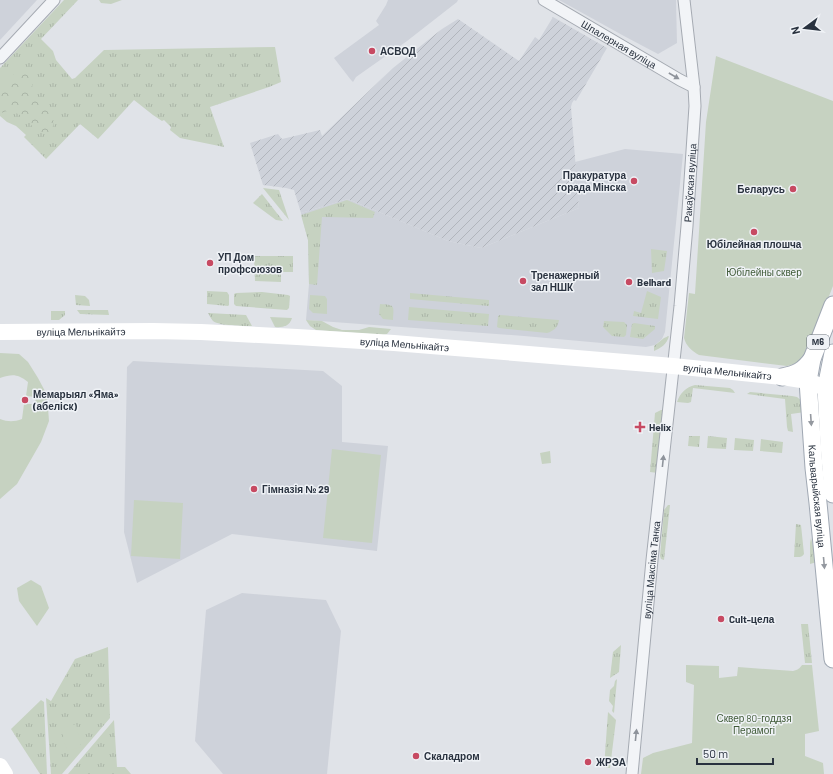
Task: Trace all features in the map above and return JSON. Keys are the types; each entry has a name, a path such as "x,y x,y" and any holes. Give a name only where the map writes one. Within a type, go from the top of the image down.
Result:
{"main road":[{"name":"М6","path":"808,381 812,359 833,305"},
{"name":"вуліца Мельнікайтэ","path":"0,332 153,330 254,334 394,343 673,366 782,377 808,381 829,390"},
{"name":"М6","path":"829,390 833,353"},
{"path":"782,377 797,374 812,359"},
{"name":"Кальварыйская вуліца","path":"808,381 814,468 833,659"},
{"name":"Кальварыйская вуліца","path":"829,390 833,494"},
{"path":"0,766 5,774"}],"street":[{"path":"0,58 54,0"},
{"name":"Шпалерная вуліца","path":"544,0 694,87"},
{"name":"Ракаўская вуліца","path":"673,366 687,226 695,106 684,0"},
{"name":"вуліца Максіма Танка","path":"632,774 652,560 673,366"}],"shaded area":[{"path":"0,0 37,0 0,40"},
{"path":"388,0 458,0 407,41 356,77 353,82 334,58 379,25 376,21"},
{"path":"559,0 676,0 677,43 658,54"},
{"path":"553,17 607,48 576,101 574,100 572,103 571,107 579,208 481,248 448,241 348,199 301,213 294,190 263,185 250,143 278,134 282,139 320,130 322,136 393,68 442,29 458,19 519,61 535,37 539,40"},
{"path":"625,149 683,154 665,332 662,339 655,345 646,347 524,336 306,320 309,284 308,240 301,213 348,199 448,241 481,248 579,208 575,162"},
{"name":"Гімназія № 29","path":"133,361 323,371 342,386 342,442 388,446 377,551 232,534 137,583 124,532 127,367"},
{"path":"242,593 326,600 341,631 327,774 223,774 195,741 206,610"}],"green space":[{"path":"64,0 78,0 41,39 53,51 56,60 72,79 75,78 104,50 275,47 281,82 210,107 224,147 180,138 170,130 171,127 164,120 162,121 153,115 134,100 98,139 80,124 46,159 24,137 26,135 16,126 7,122 0,116 0,68"},
{"path":"99,0 122,0 111,4 101,3"},
{"name":"Юбілейны сквер","path":"716,56 833,101 833,286 805,357 797,363 787,366 699,355 690,348 684,338 689,293 695,294 706,122"},
{"path":"27,71 32,82 33,97 48,108 54,122 51,133 44,133 34,129 27,119 10,110 0,112 0,84 4,83 16,72"},
{"path":"263,188 279,190 289,220"},
{"path":"262,194 283,221 276,220 253,203"},
{"path":"347,200 375,212 373,218 322,217 317,285 309,284 308,240 301,215"},
{"path":"651,249 667,251 664,271 652,273"},
{"path":"254,256 293,256 293,272 281,272 281,282 255,281"},
{"path":"207,291 227,292 229,295 229,305 207,304"},
{"path":"647,291 661,297 658,319 633,316 634,311 641,313"},
{"path":"262,292 290,296 289,308 287,310 236,306 234,304 234,294 236,293"},
{"path":"410,293 489,300 489,306 410,299"},
{"path":"75,295 85,296 89,300 90,306 76,305"},
{"path":"310,295 325,296 327,299 327,314 313,313 309,309"},
{"path":"380,304 392,307 394,311 393,320 383,319 379,314"},
{"path":"409,307 489,314 488,326 408,320"},
{"path":"77,310 108,310 109,315 80,314"},
{"path":"51,311 65,311 65,315 59,320 51,320"},
{"path":"208,313 246,315 252,326 216,323 212,320"},
{"path":"498,316 559,320 558,325 552,331 547,333 499,328 497,327"},
{"path":"270,317 292,318 288,325 283,327 275,327"},
{"path":"306,320 322,321 342,330 359,330 369,327 391,329 387,334 383,335 316,330 310,326"},
{"path":"604,321 624,322 627,325 626,335 624,337 612,336 603,327"},
{"path":"632,324 655,326 655,329 643,339 630,337"},
{"path":"669,336 667,341 659,349 654,351 654,346"},
{"path":"0,353 19,354 28,362 47,395 49,421 41,442 17,484 0,499 0,419 6,421 16,421 22,419 24,404 35,404 36,397 26,396 28,382 21,377 12,375 0,378"},
{"path":"695,385 730,388 735,393 693,388 691,402 677,402 684,391"},
{"path":"750,392 792,396 797,397 802,401 805,412 791,414 793,432 788,431 787,427 785,399 747,394"},
{"path":"665,410 658,473 650,472 655,413"},
{"path":"689,436 700,436 699,447 688,446"},
{"path":"708,436 727,438 726,449 707,448"},
{"path":"735,438 754,440 753,451 734,450"},
{"path":"761,439 783,442 782,453 760,451"},
{"path":"332,449 381,455 372,543 323,538"},
{"path":"550,451 551,463 542,464 540,453"},
{"path":"134,500 183,503 180,559 131,556"},
{"path":"668,505 670,505 664,560 661,559 660,556 664,510"},
{"path":"796,524 801,525 804,554 800,557 794,557"},
{"path":"811,538 817,562 810,564 810,543"},
{"path":"31,580 41,586 49,608 37,626 19,601 17,588"},
{"path":"801,624 808,624 812,663 805,663"},
{"path":"621,645 619,672 610,678 613,652"},
{"path":"108,647 110,718 62,774 51,774 46,698 51,701 75,659"},
{"name":"Сквер 80-годдзя Перамогі","path":"686,665 719,666 719,678 737,676 738,667 793,671 799,669 802,665 812,665 819,731 805,734 805,756 823,763 824,774 641,774 643,758 653,753 692,743 694,685 686,682"},
{"path":"617,679 614,713 612,711 613,706 609,701 610,690 614,686"},
{"path":"41,700 44,702 47,774 40,774 11,729"},
{"path":"608,712 616,720 610,768 604,768"},
{"path":"114,720 117,767 125,767 131,774 68,774"},
{"path":"76,724 81,747 67,751 61,729"}],"place":[{"name":"АСВОД","path":"372,51"},
{"name":"Пракуратура горада Мінска","path":"634,181"},
{"name":"Беларусь","path":"793,189"},
{"name":"Юбілейная плошча","path":"754,232"},
{"name":"УП Дом профсоюзов","path":"210,263"},
{"name":"Тренажерный зал НШК","path":"523,281"},
{"name":"Belhard","path":"629,282"},
{"name":"Мемарыял «Яма» (абеліск)","path":"25,400"},
{"name":"Helix","path":"640,427"},
{"name":"Гімназія № 29","path":"254,489"},
{"name":"Cult-цела","path":"721,619"},
{"name":"Скаладром","path":"416,756"},
{"name":"ЖРЭА","path":"588,762"}]}
